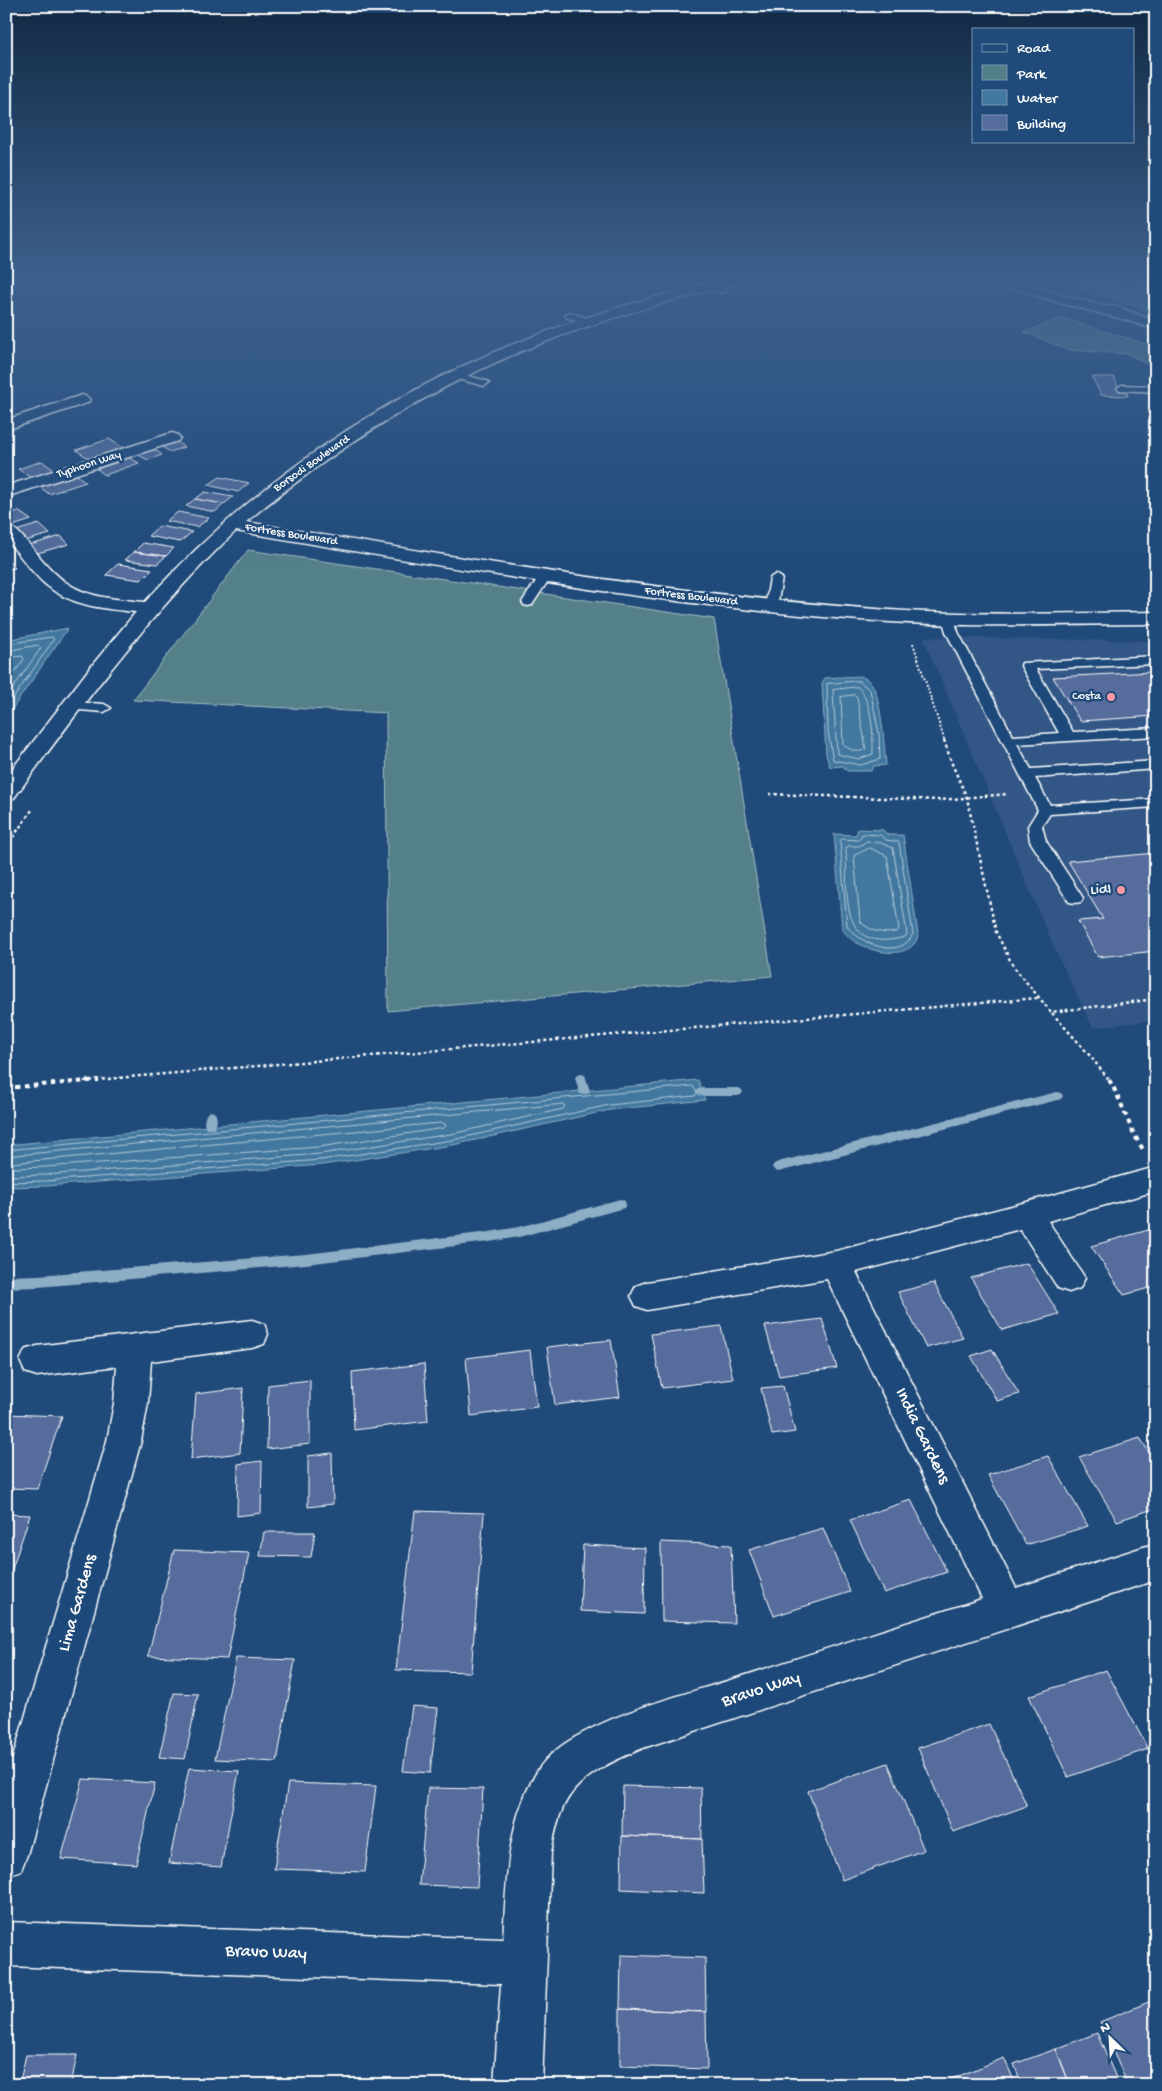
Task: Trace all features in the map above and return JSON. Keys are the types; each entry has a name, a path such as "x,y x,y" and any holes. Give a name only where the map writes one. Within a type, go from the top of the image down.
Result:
{"street":[{"name":"Borsodi Boulevard","path":"6,793 71,706 149,608 195,559 231,525 303,469 357,432 426,391 462,374"},
{"path":"6,426 82,400"},
{"name":"Typhoon Way","path":"6,492 172,438"},
{"name":"Fortress Boulevard","path":"231,525 544,578 771,606 891,616 948,618 1156,618"},
{"path":"6,531 52,581 74,596 91,601 149,608"},
{"path":"647,1296 836,1264 1027,1215 1151,1166"},
{"path":"1027,1215 1069,1278"},
{"name":"India Gardens","path":"836,1264 1007,1610"},
{"path":"37,1361 252,1334"},
{"name":"Lima Gardens","path":"6,1855 124,1441 131,1403 135,1348"},
{"name":"Bravo Way","path":"518,2085 530,1852 535,1825 544,1798 553,1784 573,1761 618,1738 643,1728 1156,1561"},
{"name":"Bravo Way","path":"6,1944 525,1962"}],"lane":[{"path":"457,376 484,383"},
{"path":"1122,388 1155,390"},
{"path":"528,602 544,578"},
{"path":"771,606 776,578"},
{"path":"948,618 952,632 1045,810"},
{"path":"1068,736 1027,666 1156,660"},
{"path":"71,706 104,708"},
{"path":"1007,740 1156,732"},
{"path":"1025,774 1156,765"},
{"path":"1045,810 1156,803"},
{"path":"1045,810 1035,826 1038,840 1075,898"}],"path":[{"path":"911,638 952,764 967,798 996,932 1013,966 1038,998 1107,1076 1118,1095 1137,1141 1151,1166"},
{"path":"769,794 940,800 967,798"},
{"path":"6,1088 320,1062 696,1026 1038,998"},
{"path":"1051,1012 1156,999"}],"shaded area":[{"path":"923,637 1156,641 1156,1020 1093,1028 1054,948"}],"green space":[{"path":"248,550 714,619 772,976 388,1011 386,713 133,700"}],"water":[{"path":"68,628 6,718 6,640"},
{"path":"860,676 872,684 877,696 886,765 874,766 871,771 847,771 843,766 830,767 826,755 822,683 825,678"},
{"path":"858,829 883,830 888,835 903,835 918,934 914,944 907,950 883,952 871,949 849,937 842,928 834,834 856,835"},
{"path":"698,1080 705,1100 610,1110 453,1145 322,1165 46,1186 6,1187 6,1145"}],"building":[{"path":"1092,377 1114,377 1120,391 1126,391 1128,396 1101,395"},
{"path":"109,439 124,448 90,459 76,450"},
{"path":"177,442 184,447 170,452 162,447"},
{"path":"154,449 162,455 148,460 139,455"},
{"path":"130,458 139,463 105,475 97,469"},
{"path":"42,461 55,471 31,478 18,469"},
{"path":"77,475 86,482 49,494 40,487"},
{"path":"220,477 249,483 238,492 208,485"},
{"path":"205,492 233,497 224,504 195,499"},
{"path":"195,499 224,504 215,512 186,506"},
{"path":"18,511 31,520 10,527 6,525 6,515"},
{"path":"178,512 209,518 197,527 166,521"},
{"path":"39,524 50,534 25,541 16,531"},
{"path":"159,526 192,532 180,542 148,536"},
{"path":"61,536 69,544 38,553 30,545"},
{"path":"143,543 174,548 166,556 134,552"},
{"path":"134,552 166,556 157,564 125,560"},
{"path":"6,557 15,568 6,570"},
{"path":"118,564 152,569 141,580 106,575"},
{"name":"Costa","path":"1154,672 1156,674 1156,716 1080,721 1053,677"},
{"name":"Lidl","path":"1156,853 1156,951 1098,957 1078,921 1103,919 1068,861"},
{"path":"1152,1229 1156,1234 1156,1286 1124,1295 1091,1246"},
{"path":"1027,1263 1059,1314 1002,1330 971,1278"},
{"path":"934,1283 963,1338 926,1348 898,1292"},
{"path":"822,1319 837,1368 779,1376 765,1326"},
{"path":"721,1326 733,1379 662,1388 651,1334"},
{"path":"611,1340 620,1397 555,1405 547,1347"},
{"path":"992,1349 1019,1394 997,1401 971,1356"},
{"path":"530,1350 537,1407 471,1416 466,1358"},
{"path":"424,1364 428,1421 354,1430 352,1372"},
{"path":"310,1380 310,1444 267,1449 268,1385"},
{"path":"783,1386 795,1432 772,1435 761,1388"},
{"path":"243,1388 240,1453 191,1459 196,1394"},
{"path":"6,1414 62,1416 37,1489 6,1488"},
{"path":"1140,1438 1156,1463 1156,1508 1117,1521 1079,1457"},
{"path":"332,1453 333,1504 308,1507 308,1456"},
{"path":"1048,1456 1088,1526 1026,1545 988,1475"},
{"path":"262,1461 261,1513 237,1516 238,1464"},
{"path":"911,1500 947,1572 884,1593 850,1520"},
{"path":"415,1511 484,1513 471,1672 396,1670"},
{"path":"6,1514 30,1515 6,1587"},
{"path":"823,1528 850,1592 774,1616 749,1550"},
{"path":"264,1532 315,1532 311,1557 260,1556"},
{"path":"661,1542 731,1545 734,1623 662,1621"},
{"path":"583,1545 645,1548 644,1614 580,1611"},
{"path":"174,1550 249,1553 227,1659 148,1656"},
{"path":"236,1658 295,1660 277,1762 215,1759"},
{"path":"1106,1670 1148,1749 1068,1777 1029,1696"},
{"path":"174,1693 198,1694 185,1759 159,1757"},
{"path":"412,1706 438,1708 430,1773 403,1771"},
{"path":"989,1724 1027,1806 953,1832 918,1748"},
{"path":"888,1763 924,1850 842,1880 808,1791"},
{"path":"189,1768 239,1771 221,1867 169,1863"},
{"path":"83,1779 155,1783 136,1864 61,1859"},
{"path":"288,1783 376,1786 365,1872 274,1869"},
{"path":"623,1786 701,1788 702,1839 622,1836"},
{"path":"428,1788 483,1789 477,1887 419,1885"},
{"path":"622,1836 702,1839 704,1893 621,1889"},
{"path":"621,1955 705,1958 706,2012 620,2009"},
{"path":"1156,1999 1156,2085 1128,2085 1100,2022"},
{"path":"620,2009 706,2012 707,2069 620,2066"},
{"path":"1097,2033 1119,2085 1070,2085 1056,2049"},
{"path":"1056,2049 1070,2085 1022,2085 1014,2064"},
{"path":"26,2055 77,2055 71,2085 19,2085"},
{"path":"1004,2058 1016,2085 945,2085 944,2082"},
{"path":"620,2082 683,2085 620,2085"}],"waterway":[{"path":"581,1078 584,1091"},
{"path":"702,1092 737,1092"},
{"path":"778,1167 1057,1096"},
{"path":"210,1126 211,1116"},
{"path":"6,1282 306,1259 489,1237 519,1232 620,1204"}],"place":[{"name":"Costa","path":"1111,697"},
{"name":"Lidl","path":"1121,890"}]}
